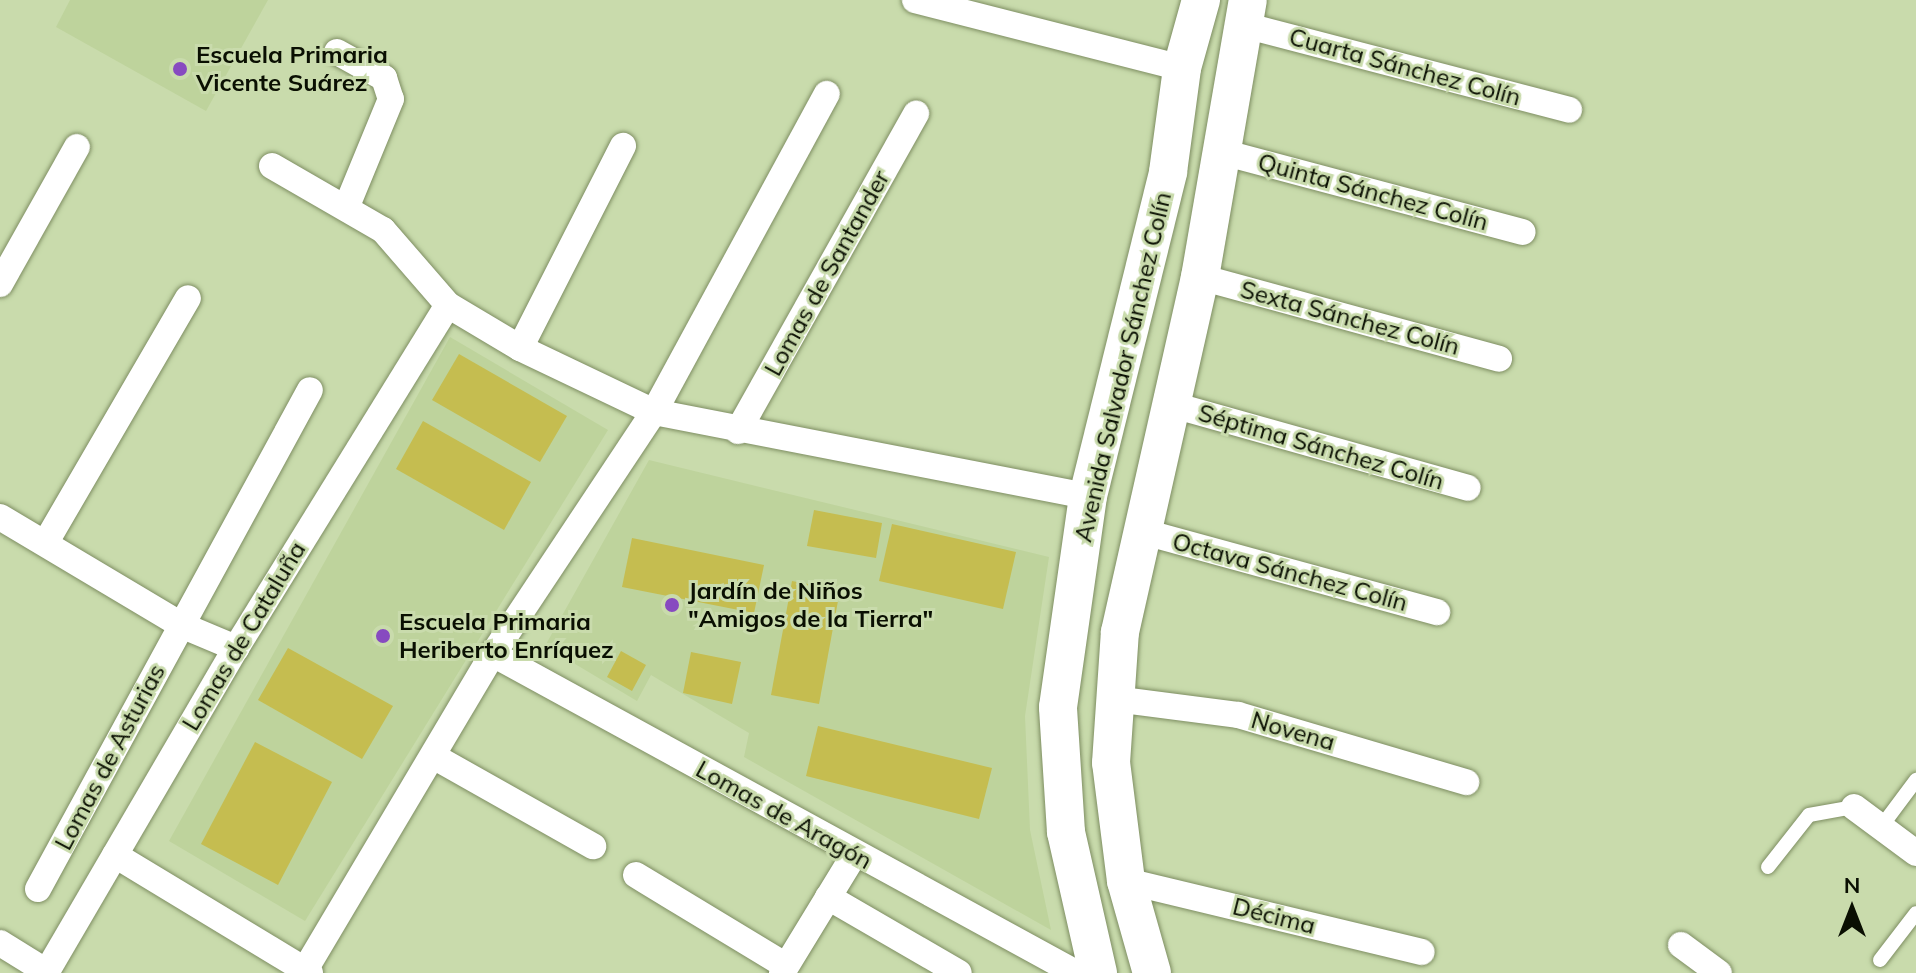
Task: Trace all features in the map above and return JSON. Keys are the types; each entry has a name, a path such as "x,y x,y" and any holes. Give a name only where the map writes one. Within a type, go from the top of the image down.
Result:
{"street":[{"path":"915,0 989,10 1182,68"},
{"name":"Avenida Salvador Sánchez Colín","path":"1098,973 1066,832 1058,707 1088,496 1168,172 1182,68 1201,0"},
{"path":"1152,973 1126,881 1111,763 1120,632 1200,277 1244,12"},
{"name":"Cuarta Sánchez Colín","path":"1244,12 1569,110"},
{"path":"337,52 384,78 391,99 347,206"},
{"path":"115,855 308,972 493,654 654,412 827,94"},
{"name":"Lomas de Santander","path":"738,431 916,114"},
{"path":"520,348 623,146"},
{"path":"0,284 77,147"},
{"path":"272,166 347,206 406,251 448,305 520,348 654,412 738,431 1088,496"},
{"path":"1168,172 1220,168"},
{"name":"Quinta Sánchez Colín","path":"1220,168 1523,232"},
{"name":"Sexta Sánchez Colín","path":"1200,277 1499,359"},
{"path":"46,542 188,298"},
{"name":"Lomas de Cataluña","path":"0,943 48,973 236,648 448,305"},
{"name":"Lomas de Asturias","path":"38,889 310,390"},
{"name":"Séptima Sánchez Colín","path":"1173,405 1468,488"},
{"path":"0,517 181,625 236,648"},
{"name":"Octava Sánchez Colín","path":"1144,532 1437,612"},
{"name":"Lomas de Aragón","path":"493,654 854,855 1076,973"},
{"name":"Novena","path":"1115,699 1238,715 1466,782"},
{"path":"433,756 593,846"},
{"path":"1854,807 1916,853"},
{"path":"636,875 784,969 854,855"},
{"name":"Décima","path":"1126,881 1422,952"},
{"path":"828,897 959,973"},
{"path":"1681,945 1719,973"}],"lane":[{"path":"1881,827 1916,780"},
{"path":"1768,867 1809,815 1854,807"},
{"path":"1880,960 1916,913"}],"shaded area":[{"name":"Escuela Primaria Vicente Suárez","path":"70,0 268,0 206,111 56,27"},
{"name":"Escuela Primaria Heriberto Enríquez","path":"450,337 608,430 305,921 169,841"},
{"path":"649,460 1049,557 1025,716 1030,830 1051,930 744,757 749,733 651,675 637,701 545,646"}],"building":[{"path":"459,354 567,416 540,462 432,400"},
{"path":"423,421 531,482 504,530 396,469"},
{"path":"814,510 882,523 876,558 807,546"},
{"path":"892,524 1016,552 1003,609 879,581"},
{"path":"632,538 764,565 754,613 622,587"},
{"path":"792,581 840,590 819,704 771,695"},
{"path":"288,648 393,706 362,759 258,700"},
{"path":"621,651 646,665 632,691 607,677"},
{"path":"691,652 741,662 732,704 683,693"},
{"path":"818,726 992,768 979,819 806,776"},
{"path":"255,742 332,782 278,885 201,844"}],"place":[{"name":"Escuela Primaria Vicente Suárez","path":"180,69"},
{"name":"Jardín de Niños \"Amigos de la Tierra\"","path":"672,605"},
{"name":"Escuela Primaria Heriberto Enríquez","path":"383,636"}]}
